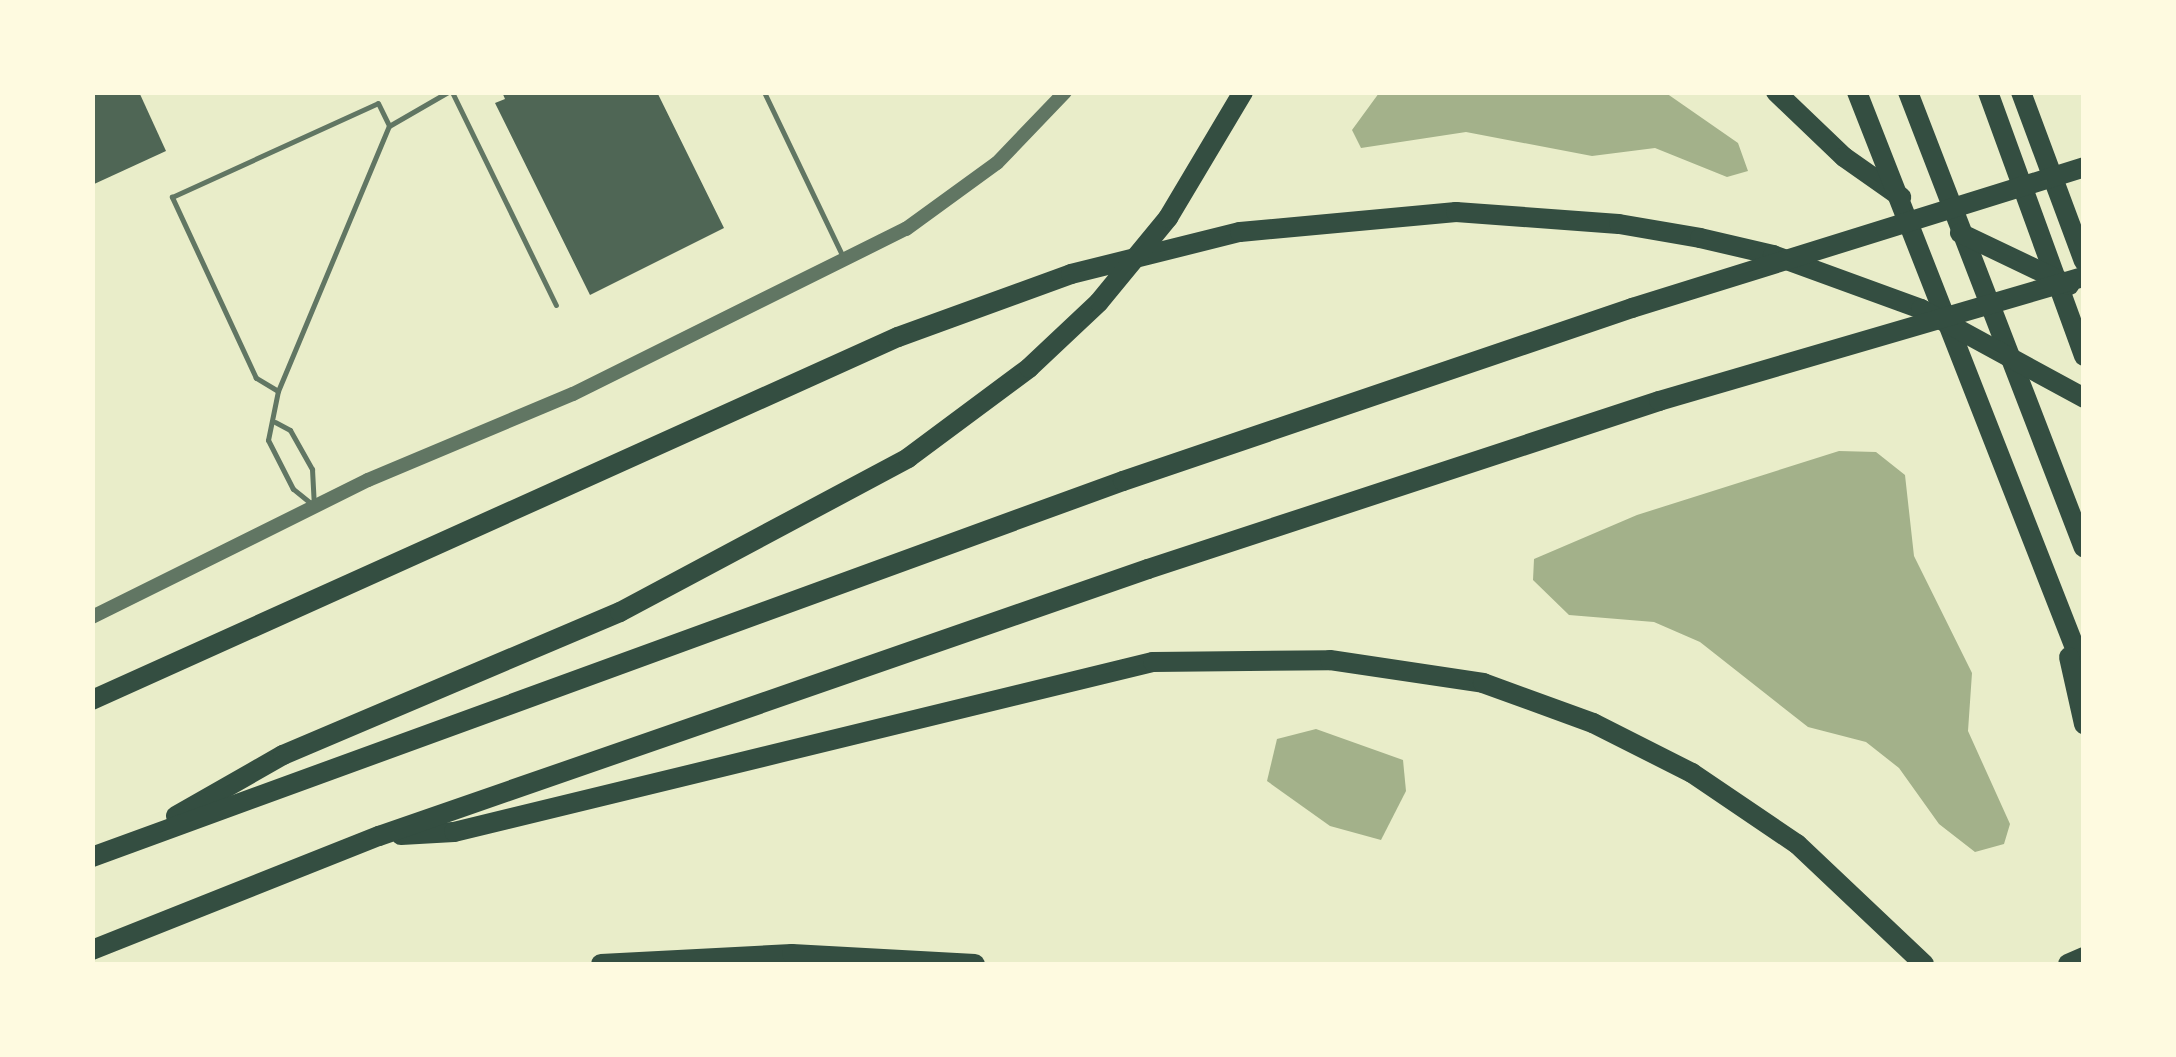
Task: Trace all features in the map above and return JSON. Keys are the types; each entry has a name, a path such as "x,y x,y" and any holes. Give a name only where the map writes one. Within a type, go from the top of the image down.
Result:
{"highway":[{"path":"130,842 284,756 620,612 908,458 1015,379 1100,302 1168,218 1242,92"},
{"path":"1776,92 1844,157 1905,200 2084,291"},
{"path":"1857,92 2084,671"},
{"path":"1908,92 2084,547"},
{"path":"1988,92 2084,356"},
{"path":"2022,92 2084,261"},
{"path":"92,858 1089,493 1632,308 2084,167"},
{"path":"92,700 768,392 976,307 1152,251 1309,222 1456,212 1619,224 1773,254 1921,308 2084,398"},
{"path":"92,950 379,836 1659,401 2084,277"},
{"path":"2057,601 2084,724"},
{"path":"379,836 454,832 1153,662 1330,660 1483,683 1592,723 1675,765 1796,844 1924,964"},
{"path":"601,964 792,954 976,964"},
{"path":"2068,964 2084,957"}],"street":[{"path":"92,617 314,506 573,394 906,229 974,182 1064,92"}],"lane":[{"path":"314,506 293,489 268,440 275,422 278,391 389,126 450,92 556,304"},
{"path":"764,92 844,259"},
{"path":"278,391 256,378 172,197 378,104 389,126"},
{"path":"275,422 290,430 312,469 314,506"}],"shaded area":[{"path":"1379,93 1666,93 1738,143 1748,171 1727,177 1655,148 1592,156 1466,132 1361,148 1352,130"},
{"path":"1839,451 1876,452 1905,475 1914,556 1972,673 1968,731 2010,824 2004,844 1975,852 1939,824 1899,768 1866,742 1808,727 1700,642 1654,622 1569,615 1533,580 1534,559 1637,515"},
{"path":"1316,729 1403,760 1406,791 1381,840 1330,826 1267,781 1277,739"}],"building":[{"path":"92,92 139,92 166,151 92,185"},
{"path":"502,92 657,92 724,228 590,295 495,103 505,99"}]}
